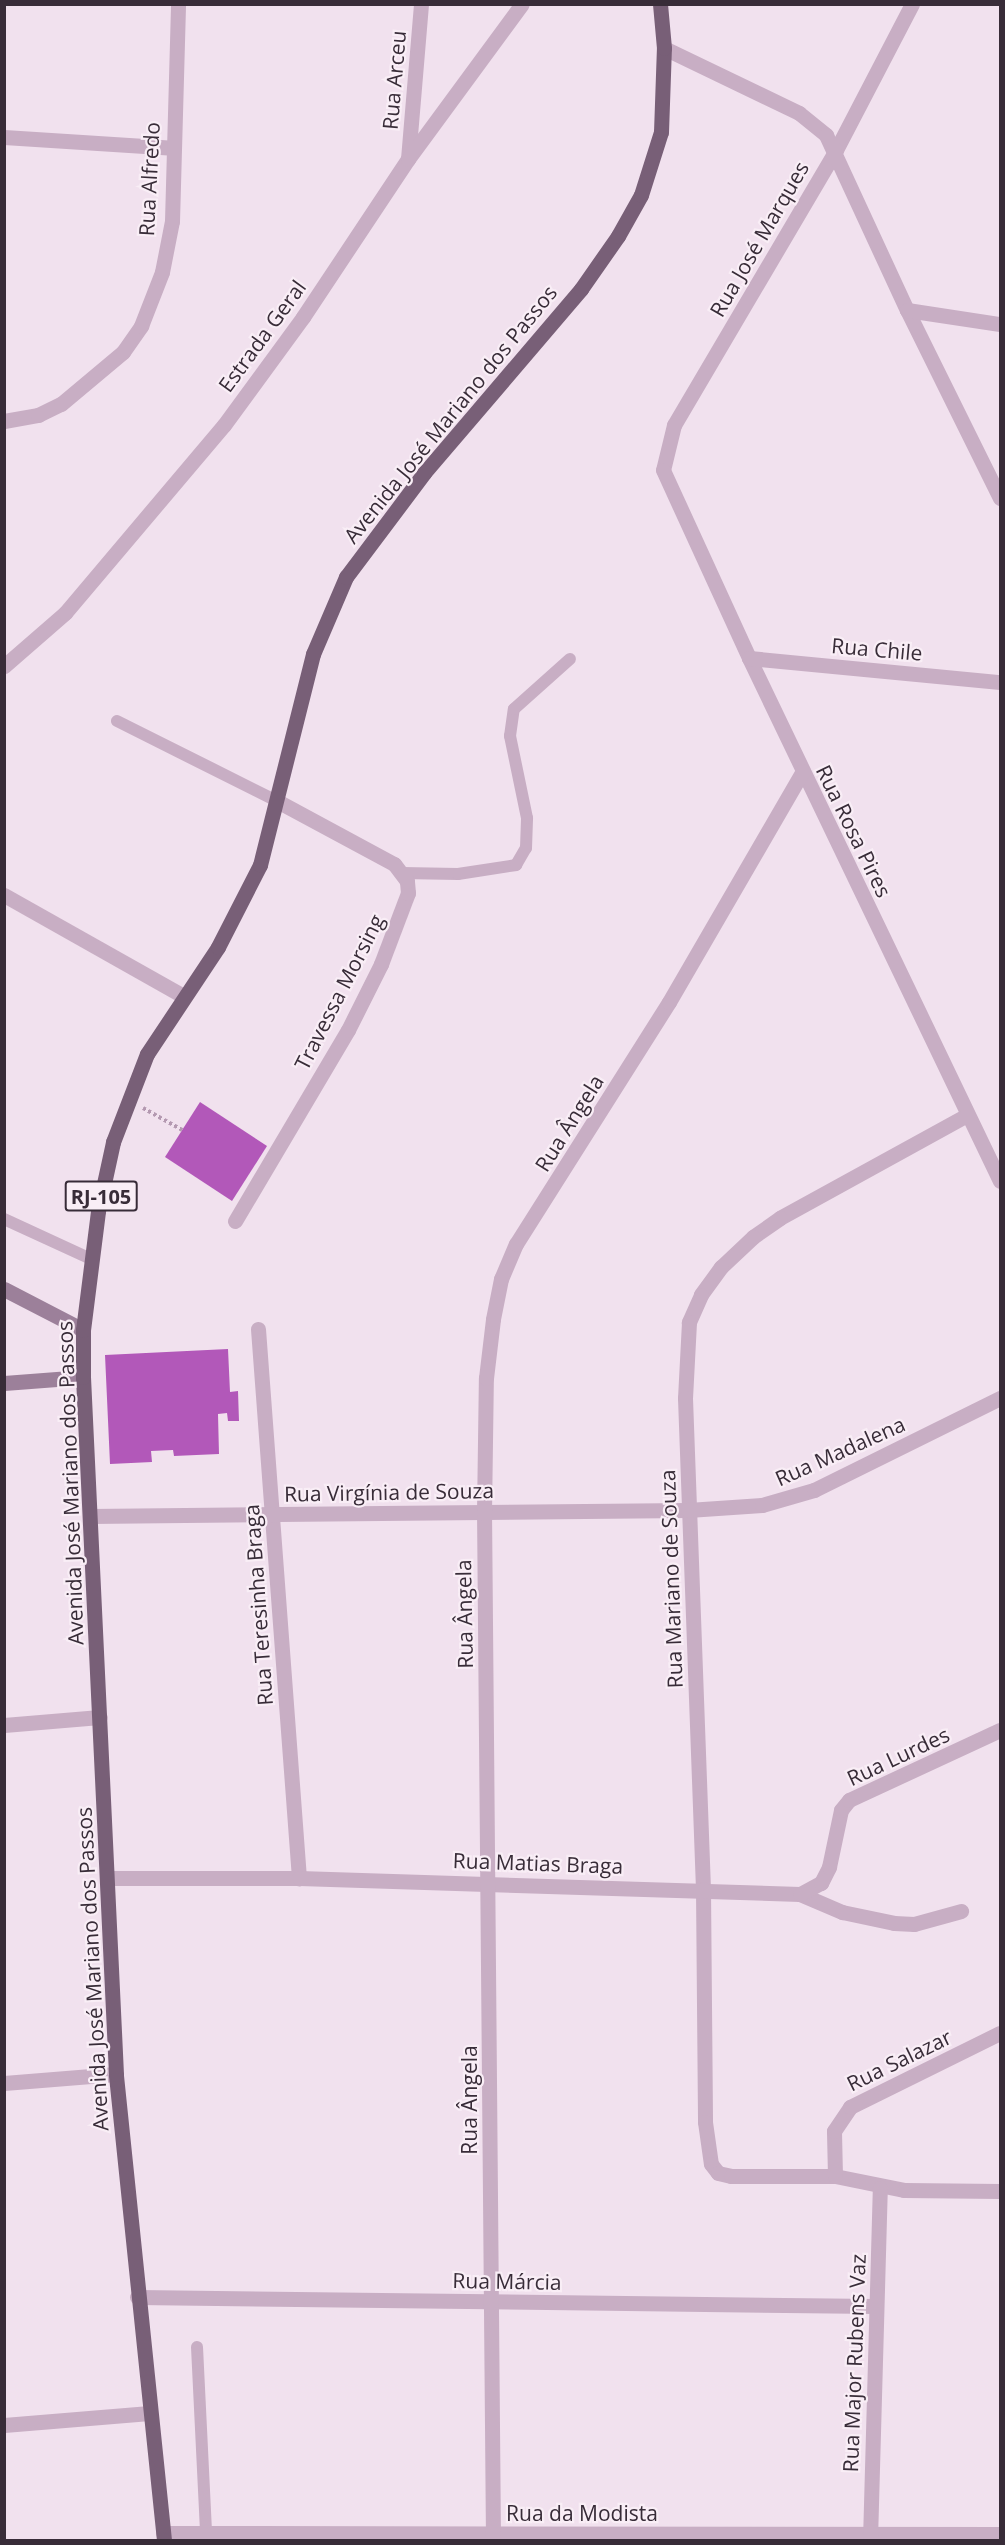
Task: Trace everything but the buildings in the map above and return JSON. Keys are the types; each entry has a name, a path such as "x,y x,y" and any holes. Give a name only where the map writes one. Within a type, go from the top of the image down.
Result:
{"main road":[{"name":"Avenida José Mariano dos Passos","path":"164,2537 137,2297 116,2074 83,1377 83,1330 91,1259 105,1173 122,1114 147,1054 183,996 218,947 249,890 270,836 313,654 346,577 424,473 581,288 618,236 641,195 661,132 664,48 660,4"},
{"path":"4,1289 83,1330"},
{"path":"4,1383 83,1377"}],"street":[{"name":"Rua Alfredo","path":"6,421 38,415 61,404 123,352 141,326 162,272 172,221 172,148 178,4"},
{"name":"Rua Arceu","path":"408,159 422,4"},
{"name":"Estrada Geral","path":"4,666 65,613 224,425 303,317 408,159 522,4"},
{"name":"Rua José Marques","path":"674,497 663,463 674,425 836,150 912,4"},
{"path":"664,48 799,113 814,122 836,150 907,310 1000,498"},
{"path":"4,137 172,148"},
{"path":"907,310 1000,324"},
{"name":"Rua Rosa Pires","path":"674,497 1000,1180"},
{"name":"Rua Chile","path":"749,657 1000,682"},
{"name":"Rua Ângela","path":"493,2537 484,1512 486,1378 493,1319 508,1258 669,1002 803,771"},
{"path":"277,801 386,859 402,873"},
{"name":"Travessa Morsing","path":"235,1221 348,1030 381,964 408,893 402,873"},
{"path":"4,895 183,996"},
{"name":"Rua Mariano de Souza","path":"835,2176 718,2174 706,2146 703,1889 688,1510 686,1398 689,1332 701,1295 721,1267 780,1218 967,1115"},
{"name":"Rua Teresinha Braga","path":"258,1329 299,1878"},
{"name":"Rua Madalena","path":"688,1510 762,1505 814,1490 1000,1398"},
{"name":"Rua Virgínia de Souza","path":"90,1516 688,1510"},
{"path":"4,1725 100,1717"},
{"name":"Rua Lurdes","path":"800,1894 821,1883 829,1867 841,1810 849,1800 1000,1730"},
{"name":"Rua Matias Braga","path":"108,1878 299,1878 703,1889 800,1894 842,1912 894,1923 914,1924 961,1911"},
{"name":"Rua Salazar","path":"835,2176 834,2131 850,2107 1000,2033"},
{"path":"4,2083 116,2074"},
{"path":"835,2176 880,2187 1000,2191"},
{"name":"Rua Major Rubens Vaz","path":"870,2537 880,2187"},
{"name":"Rua Márcia","path":"137,2297 876,2306"},
{"path":"4,2425 150,2413"},
{"name":"Rua da Modista","path":"164,2537 206,2533 493,2537 870,2537 1000,2534"}],"lane":[{"path":"402,873 458,874 516,865 526,848 527,818 510,736 514,709 570,659"},
{"path":"117,721 277,801"},
{"path":"4,1219 91,1259"},
{"path":"197,2347 206,2533"}],"path":[{"path":"142,1107 182,1130"}]}
